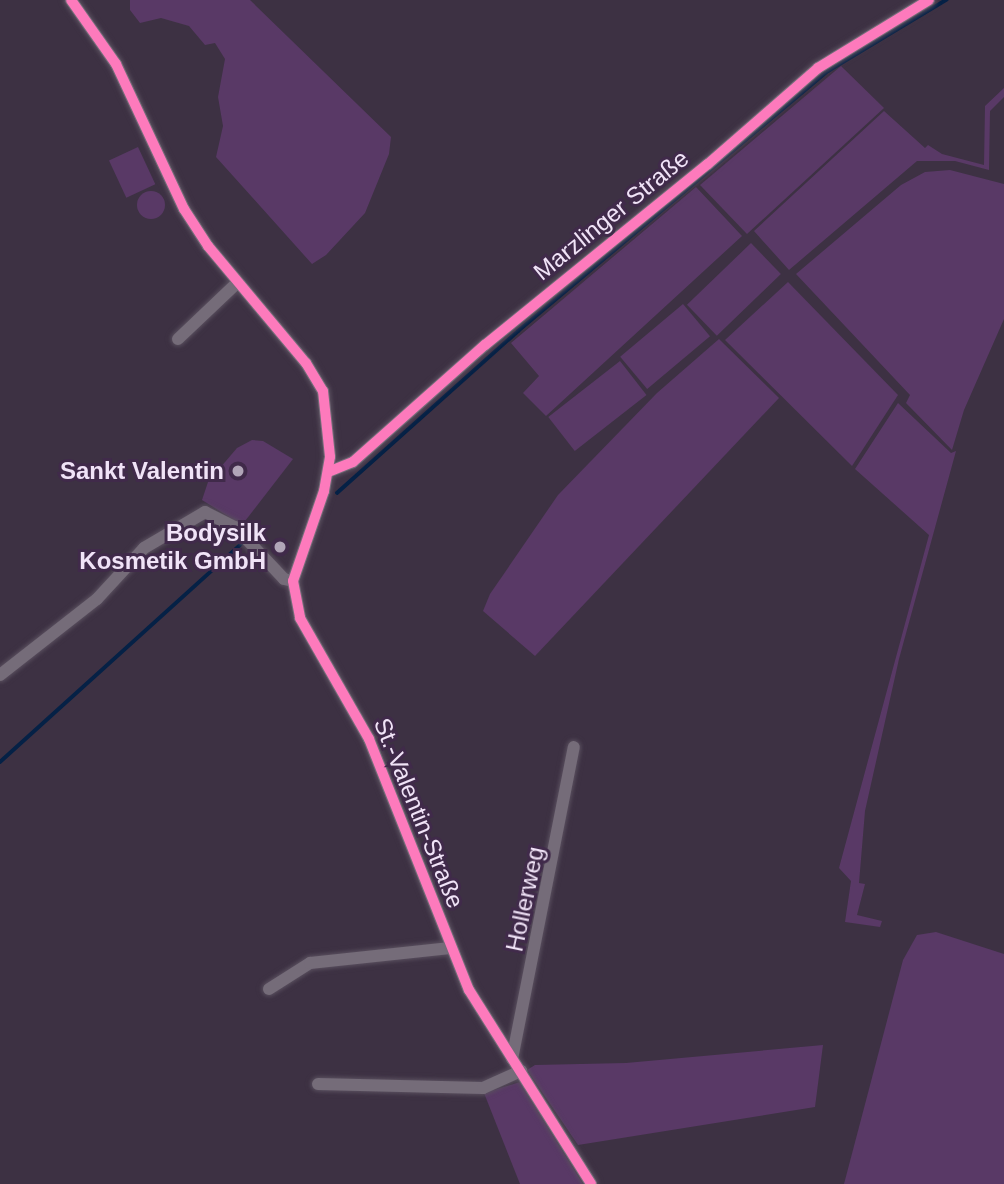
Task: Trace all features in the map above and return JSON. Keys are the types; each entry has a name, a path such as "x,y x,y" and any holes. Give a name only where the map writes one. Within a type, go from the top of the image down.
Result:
{"street":[{"name":"St.-Valentin-Straße","path":"71,0 109,52 184,209 236,284 316,376 329,428 328,472 293,581 300,618 369,739 469,990 591,1184"},
{"name":"Marzlinger Straße","path":"328,472 353,462 485,345 708,164 802,80 856,41 929,0"},
{"path":"178,339 236,284"},
{"path":"0,675 97,600 144,548 205,512 235,527 284,579 293,581"},
{"name":"Hollerweg","path":"512,1059 574,747"},
{"path":"269,989 310,963 450,947"},
{"path":"318,1084 483,1088 521,1071"}],"shaded area":[{"path":"130,0 250,0 391,137 389,154 365,213 326,255 312,264 216,157 223,126 218,97 225,59 215,43 205,45 189,26 161,18 140,23 130,10"},
{"path":"841,66 884,108 747,234 700,185"},
{"path":"1004,88 1004,97 990,111 989,170 955,161 917,161 789,270 754,231 884,111 925,148 928,145 942,154 984,165 985,106"},
{"path":"138,147 155,184 126,198 109,161"},
{"path":"950,170 1004,184 1004,319 964,410 952,450 906,403 910,395 796,274 901,185 925,172"},
{"path":"696,187 742,236 546,416 523,393 539,376 511,343"},
{"path":"151,191 161,195 165,205 161,215 151,219 141,215 137,205 141,195"},
{"path":"751,243 781,274 717,336 687,305"},
{"path":"788,282 898,395 852,466 725,340"},
{"path":"683,304 710,336 647,389 620,357"},
{"path":"719,339 779,398 535,656 483,611 490,594 558,495 657,393"},
{"path":"620,361 646,395 575,451 548,417"},
{"path":"898,403 951,453 956,451 899,659 865,811 859,883 865,884 857,915 882,921 880,927 845,922 851,881 839,868 929,535 855,469"},
{"path":"252,440 263,441 293,459 242,525 202,500 208,482 237,448"},
{"path":"936,932 1004,954 1004,1184 844,1184 903,960 917,935"},
{"path":"823,1045 815,1107 578,1145 527,1070 535,1065 626,1063"},
{"path":"520,1082 583,1184 520,1184 484,1093"}],"waterway":[{"path":"337,493 518,331 828,71 946,0"},
{"path":"0,762 245,541"}],"cycle path":[{"path":"71,0 116,64 184,209 208,246 306,363 323,391 330,457 324,491 293,581 300,618 369,739 469,990 591,1184"},
{"path":"328,472 353,462 485,345 708,164 818,68 929,0"}],"place":[{"name":"Sankt Valentin","path":"238,471"},
{"name":"Bodysilk Kosmetik GmbH","path":"280,547"}]}
